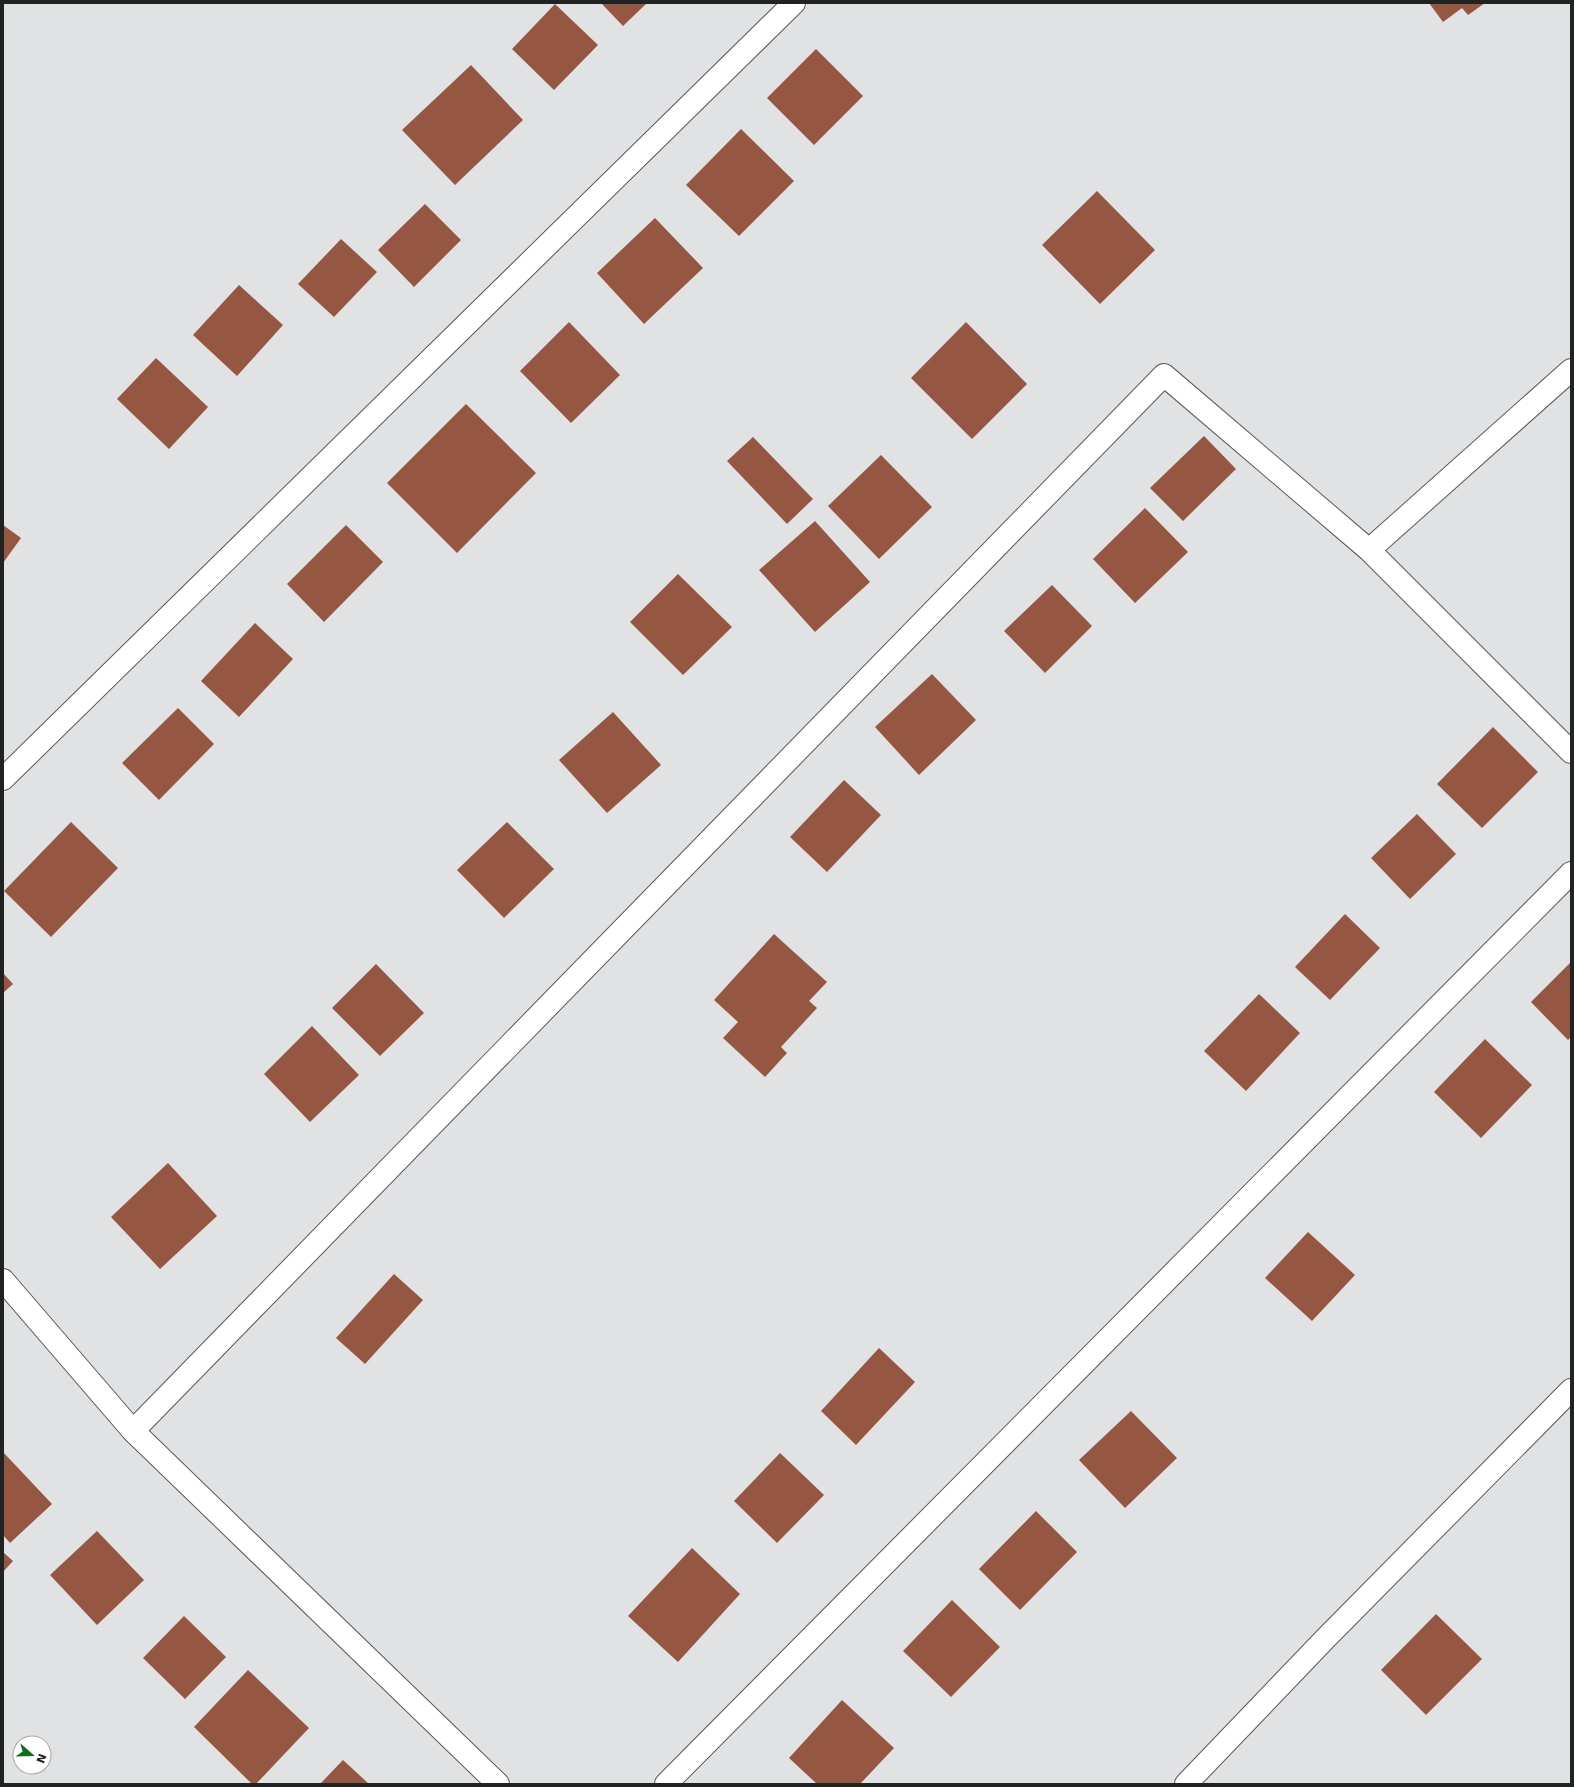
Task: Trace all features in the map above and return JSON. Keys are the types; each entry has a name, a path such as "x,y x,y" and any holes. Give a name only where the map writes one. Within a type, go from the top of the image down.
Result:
{"street":[{"path":"3,779 794,3"},
{"path":"1369,550 1571,370"},
{"path":"133,1431 1164,375 1369,550 1571,752"},
{"path":"666,1784 1571,873"},
{"path":"3,1280 133,1431 498,1784"},
{"path":"1186,1784 1325,1639 1571,1390"}],"building":[{"path":"601,3 647,3 623,26"},
{"path":"1429,3 1485,3 1468,15 1462,8 1443,22"},
{"path":"555,4 598,45 554,90 512,49"},
{"path":"816,49 863,96 814,145 767,98"},
{"path":"471,65 523,120 455,185 402,130"},
{"path":"741,129 794,181 739,236 686,185"},
{"path":"1097,191 1155,250 1100,304 1042,245"},
{"path":"425,204 461,240 414,287 378,250"},
{"path":"655,218 703,268 644,324 597,273"},
{"path":"341,239 377,272 334,317 298,284"},
{"path":"239,285 283,325 237,376 193,335"},
{"path":"569,322 620,375 571,423 520,371"},
{"path":"966,322 1027,384 972,439 911,378"},
{"path":"156,358 208,407 169,449 117,399"},
{"path":"466,404 536,473 457,553 387,483"},
{"path":"1204,436 1236,469 1183,521 1150,488"},
{"path":"753,437 813,499 787,524 727,461"},
{"path":"881,455 932,507 879,559 828,506"},
{"path":"1145,508 1188,552 1135,603 1093,559"},
{"path":"815,521 870,582 815,632 759,570"},
{"path":"3,525 21,538 3,563"},
{"path":"346,525 383,562 324,622 287,584"},
{"path":"678,574 732,627 683,675 630,622"},
{"path":"1052,585 1092,626 1045,673 1004,631"},
{"path":"255,623 293,659 239,717 201,681"},
{"path":"932,674 976,720 919,775 875,727"},
{"path":"178,708 214,744 159,800 122,763"},
{"path":"613,712 661,765 607,813 559,760"},
{"path":"1493,727 1538,772 1482,828 1437,784"},
{"path":"844,780 881,815 827,872 790,837"},
{"path":"1417,814 1456,854 1410,899 1371,858"},
{"path":"71,822 118,868 51,937 4,891"},
{"path":"507,822 554,869 504,918 457,870"},
{"path":"1345,914 1380,948 1330,1000 1295,967"},
{"path":"774,934 827,982 809,1001 817,1008 781,1047 787,1053 765,1077 723,1038 738,1022 714,1000"},
{"path":"1571,962 1571,1037 1568,1040 1531,1002"},
{"path":"376,964 424,1013 380,1056 332,1008"},
{"path":"3,973 13,984 3,993"},
{"path":"1259,994 1300,1033 1246,1091 1204,1051"},
{"path":"312,1026 359,1075 310,1122 264,1074"},
{"path":"1485,1039 1532,1085 1481,1138 1434,1092"},
{"path":"168,1163 217,1216 160,1269 111,1217"},
{"path":"1308,1232 1355,1275 1312,1321 1265,1278"},
{"path":"394,1274 423,1300 365,1364 336,1338"},
{"path":"879,1348 915,1382 856,1445 821,1411"},
{"path":"1131,1411 1177,1458 1125,1508 1079,1460"},
{"path":"3,1452 52,1504 10,1543 3,1535"},
{"path":"780,1453 824,1495 777,1543 734,1501"},
{"path":"1036,1511 1077,1552 1020,1610 979,1569"},
{"path":"97,1531 144,1580 97,1625 50,1575"},
{"path":"692,1548 740,1594 678,1662 628,1616"},
{"path":"3,1552 13,1561 3,1572"},
{"path":"952,1600 1000,1647 951,1697 903,1651"},
{"path":"1436,1614 1482,1659 1426,1715 1381,1670"},
{"path":"184,1616 226,1657 185,1699 143,1658"},
{"path":"248,1670 309,1728 256,1784 252,1784 194,1727"},
{"path":"842,1700 894,1748 860,1784 817,1784 789,1758"},
{"path":"343,1760 369,1784 320,1784"}]}
